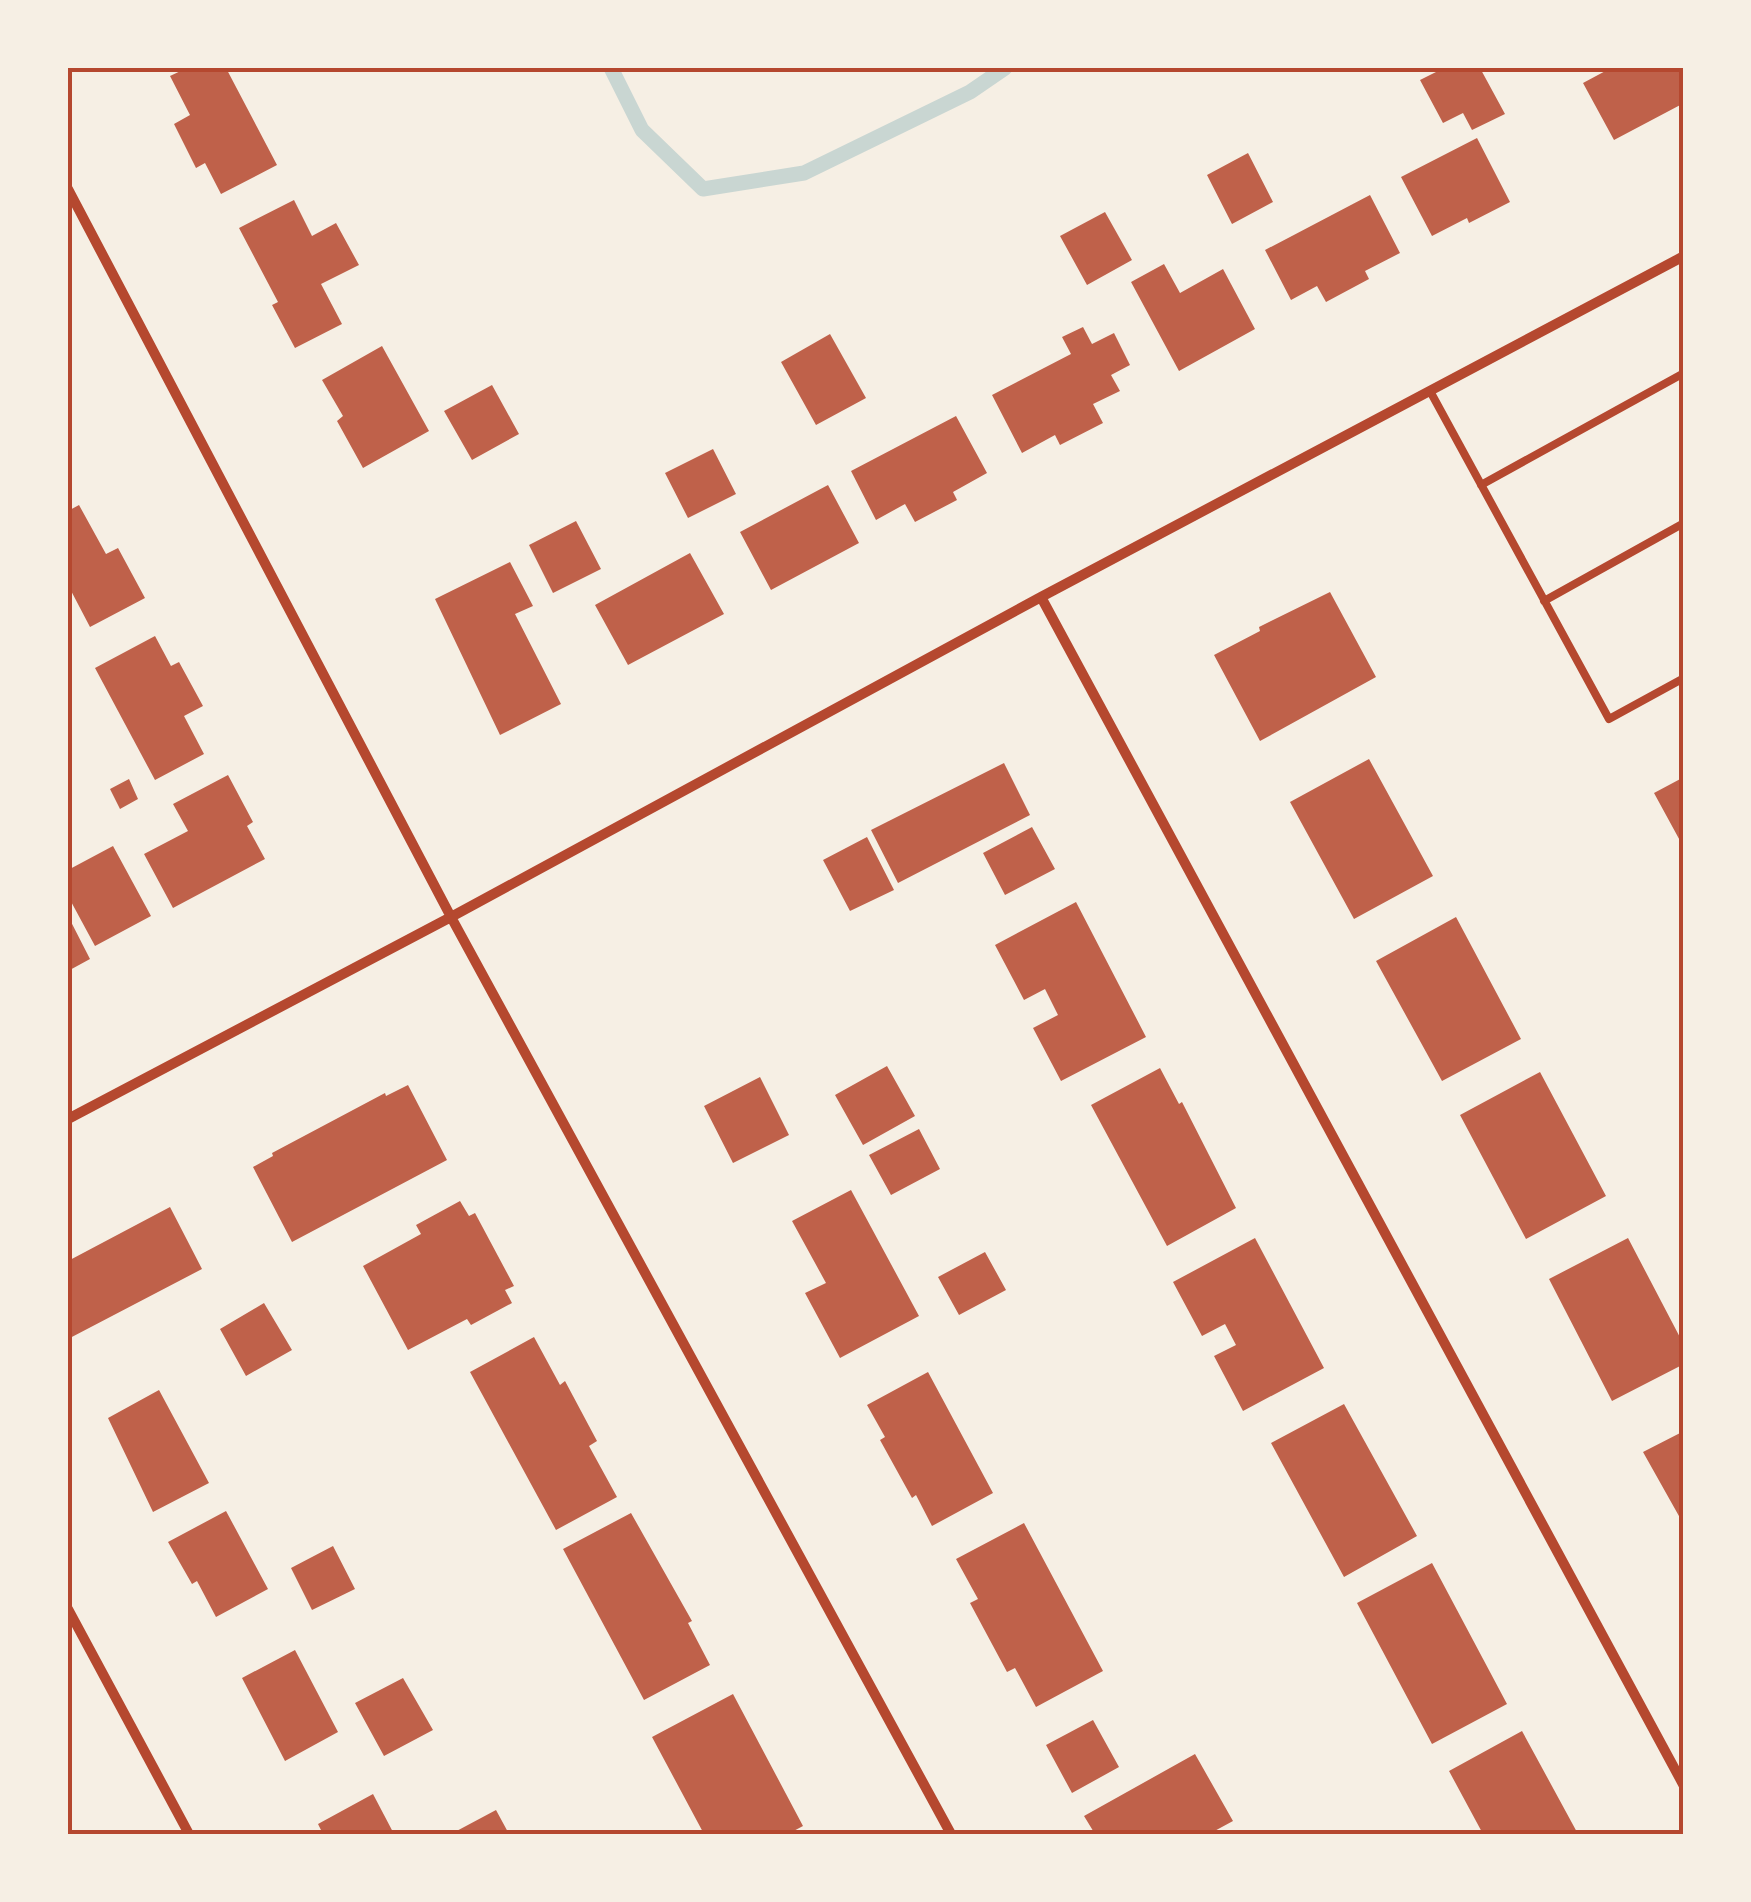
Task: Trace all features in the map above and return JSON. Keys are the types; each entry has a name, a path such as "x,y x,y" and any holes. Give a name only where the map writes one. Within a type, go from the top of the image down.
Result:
{"street":[{"path":"68,189 451,917 951,1834"},
{"path":"68,1119 1684,256"},
{"path":"1041,597 1684,1786"},
{"path":"68,1610 189,1834"}],"lane":[{"path":"1481,485 1684,372"},
{"path":"1430,391 1609,719 1684,678"},
{"path":"1544,600 1684,524"}],"building":[{"path":"187,68 226,68 277,165 221,194 205,163 196,168 174,124 190,115 170,76"},
{"path":"1444,68 1480,68 1505,114 1472,130 1463,113 1443,123 1420,80"},
{"path":"1611,68 1684,68 1684,103 1614,140 1583,83"},
{"path":"1477,138 1510,202 1432,236 1401,177"},
{"path":"1248,153 1273,202 1232,224 1207,175"},
{"path":"1370,195 1400,253 1365,271 1369,279 1326,302 1317,286 1291,300 1265,250"},
{"path":"294,200 312,236 336,223 359,265 321,284 342,324 295,348 272,305 278,302 239,228"},
{"path":"1105,212 1132,260 1087,285 1060,236"},
{"path":"1164,264 1180,293 1223,269 1255,329 1179,371 1131,282"},
{"path":"1083,327 1092,344 1114,333 1130,365 1111,375 1120,391 1093,404 1103,423 1060,445 1055,435 1022,453 992,395 1071,354 1062,337"},
{"path":"830,334 866,398 816,425 781,362"},
{"path":"382,346 429,431 363,468 337,421 343,416 322,380"},
{"path":"492,385 519,434 472,460 444,411"},
{"path":"956,416 987,473 953,492 957,500 915,522 905,504 876,520 851,471"},
{"path":"713,449 736,494 688,518 665,473"},
{"path":"828,485 859,543 771,590 740,532"},
{"path":"79,505 106,554 118,548 145,598 90,627 68,585 68,511"},
{"path":"576,521 601,569 553,593 529,545"},
{"path":"690,553 724,614 628,665 595,605"},
{"path":"510,562 533,606 515,614 561,704 500,735 435,599"},
{"path":"1330,592 1376,677 1260,741 1214,655 1260,631 1259,627"},
{"path":"155,636 171,666 179,662 203,706 184,716 204,754 155,780 95,668"},
{"path":"1369,759 1433,876 1354,919 1290,802"},
{"path":"1004,763 1030,815 898,883 871,830"},
{"path":"228,775 253,822 247,826 265,859 173,908 144,854 188,831 173,804"},
{"path":"1684,777 1684,848 1654,793"},
{"path":"129,779 138,799 120,809 110,789"},
{"path":"1032,827 1055,869 1005,895 983,853"},
{"path":"867,837 894,890 850,911 823,860"},
{"path":"113,846 151,916 95,946 68,896 68,870"},
{"path":"1076,902 1146,1037 1061,1081 1033,1028 1058,1015 1045,989 1024,1000 995,945"},
{"path":"68,916 90,959 68,971"},
{"path":"1456,917 1521,1039 1442,1081 1376,961"},
{"path":"887,1066 915,1116 863,1145 835,1095"},
{"path":"1160,1068 1179,1104 1182,1102 1236,1208 1167,1246 1091,1105"},
{"path":"1540,1072 1606,1196 1526,1239 1460,1115"},
{"path":"760,1077 789,1135 733,1163 704,1106"},
{"path":"408,1085 447,1160 292,1242 253,1167 385,1093 386,1096"},
{"path":"919,1129 940,1169 891,1195 869,1155"},
{"path":"851,1190 919,1316 840,1358 805,1293 826,1283 792,1221"},
{"path":"460,1201 469,1216 475,1213 514,1286 505,1290 512,1303 471,1325 467,1319 408,1350 363,1266 421,1234 416,1225"},
{"path":"170,1207 202,1269 68,1339 68,1261"},
{"path":"1255,1238 1324,1368 1243,1411 1214,1356 1236,1345 1225,1324 1202,1336 1173,1282"},
{"path":"1628,1238 1684,1345 1684,1364 1612,1401 1549,1279"},
{"path":"985,1252 1006,1290 959,1315 938,1277"},
{"path":"264,1303 292,1350 246,1376 220,1329"},
{"path":"534,1337 560,1385 565,1381 597,1441 589,1446 617,1497 556,1530 470,1372"},
{"path":"928,1372 993,1493 932,1526 880,1440 885,1437 867,1405"},
{"path":"159,1390 209,1483 153,1512 108,1418"},
{"path":"1344,1404 1417,1536 1344,1577 1271,1443"},
{"path":"1684,1431 1684,1525 1643,1452"},
{"path":"226,1511 268,1589 216,1617 197,1581 192,1584 168,1542"},
{"path":"631,1513 692,1621 688,1623 710,1665 644,1700 563,1549"},
{"path":"1024,1523 1103,1671 1036,1707 1015,1668 1007,1672 970,1603 978,1599 956,1559"},
{"path":"333,1546 355,1589 312,1610 291,1568"},
{"path":"1432,1563 1507,1704 1432,1744 1357,1603"},
{"path":"295,1650 338,1732 285,1761 242,1678"},
{"path":"403,1678 433,1730 384,1756 355,1703"},
{"path":"733,1694 803,1826 788,1834 704,1834 652,1737"},
{"path":"1093,1720 1119,1767 1072,1793 1046,1745"},
{"path":"1522,1731 1578,1834 1483,1834 1449,1771"},
{"path":"1195,1754 1233,1821 1209,1834 1095,1834 1084,1816"},
{"path":"373,1794 394,1834 323,1834 318,1824"},
{"path":"496,1810 509,1834 451,1834"}],"waterway":[{"path":"611,68 642,130 703,189 804,173 970,92 1005,68"}]}
